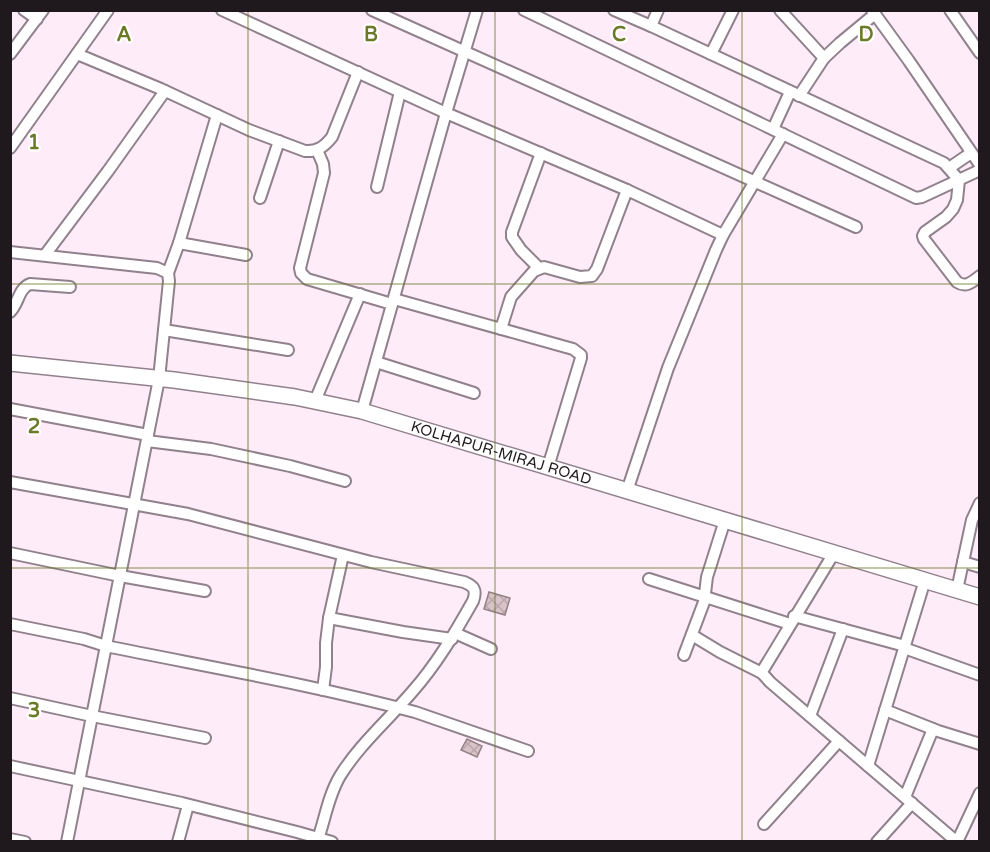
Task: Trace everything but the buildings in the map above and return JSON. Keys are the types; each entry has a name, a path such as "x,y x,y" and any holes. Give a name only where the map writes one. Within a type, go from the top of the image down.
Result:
{"highway":[{"name":"KOLHAPUR-MIRAJ ROAD","path":"10,363 295,397 362,411 980,597"}],"street":[{"path":"10,54 40,15 24,10"},
{"path":"10,148 108,10"},
{"path":"222,10 446,113 627,190 723,235"},
{"path":"372,10 856,226"},
{"path":"362,411 477,10"},
{"path":"524,10 916,198 980,170"},
{"path":"614,10 936,159 960,180"},
{"path":"651,26 658,10"},
{"path":"711,54 733,10"},
{"path":"780,10 824,58"},
{"path":"950,10 979,51"},
{"path":"627,491 668,368 723,235 756,182 795,94 824,58 874,12 980,165"},
{"path":"77,54 249,130 313,152 327,144 332,137 358,72"},
{"path":"45,255 165,91"},
{"path":"376,187 400,92"},
{"path":"67,842 159,379 168,273 217,115"},
{"path":"260,198 279,141"},
{"path":"317,150 324,173 300,268 301,273 307,279 501,329 573,349 581,355 548,466"},
{"path":"539,268 521,250 512,237 512,232 541,153"},
{"path":"949,168 971,153"},
{"path":"960,180 953,209 946,217 929,228 923,236 957,282 964,285 970,284 980,276"},
{"path":"501,329 514,292 534,270 549,268 579,277 592,276 597,269 627,190"},
{"path":"179,243 246,255"},
{"path":"10,252 157,268 168,273"},
{"path":"10,312 26,285 70,288"},
{"path":"315,401 360,294"},
{"path":"164,330 288,350"},
{"path":"376,362 474,393"},
{"path":"10,410 290,466 345,481"},
{"path":"10,482 188,514 343,555 469,584 475,590 453,636 414,690 351,760 339,778 318,839"},
{"path":"957,590 972,520 980,503"},
{"path":"684,656 704,597 707,577 725,520"},
{"path":"10,553 205,591"},
{"path":"762,673 834,553"},
{"path":"323,690 329,618 343,555"},
{"path":"963,562 980,567"},
{"path":"649,579 704,597 792,620 843,629 904,647 980,675"},
{"path":"868,766 925,580"},
{"path":"329,618 403,632 453,636 491,650"},
{"path":"10,624 398,707 528,751"},
{"path":"810,716 843,629"},
{"path":"692,635 762,673 957,842 980,793"},
{"path":"10,698 92,717 205,738"},
{"path":"885,710 980,744"},
{"path":"877,842 909,800 933,729"},
{"path":"764,824 839,741"},
{"path":"10,766 188,805 332,842"},
{"path":"178,842 188,805"},
{"path":"10,839 25,842"}]}
